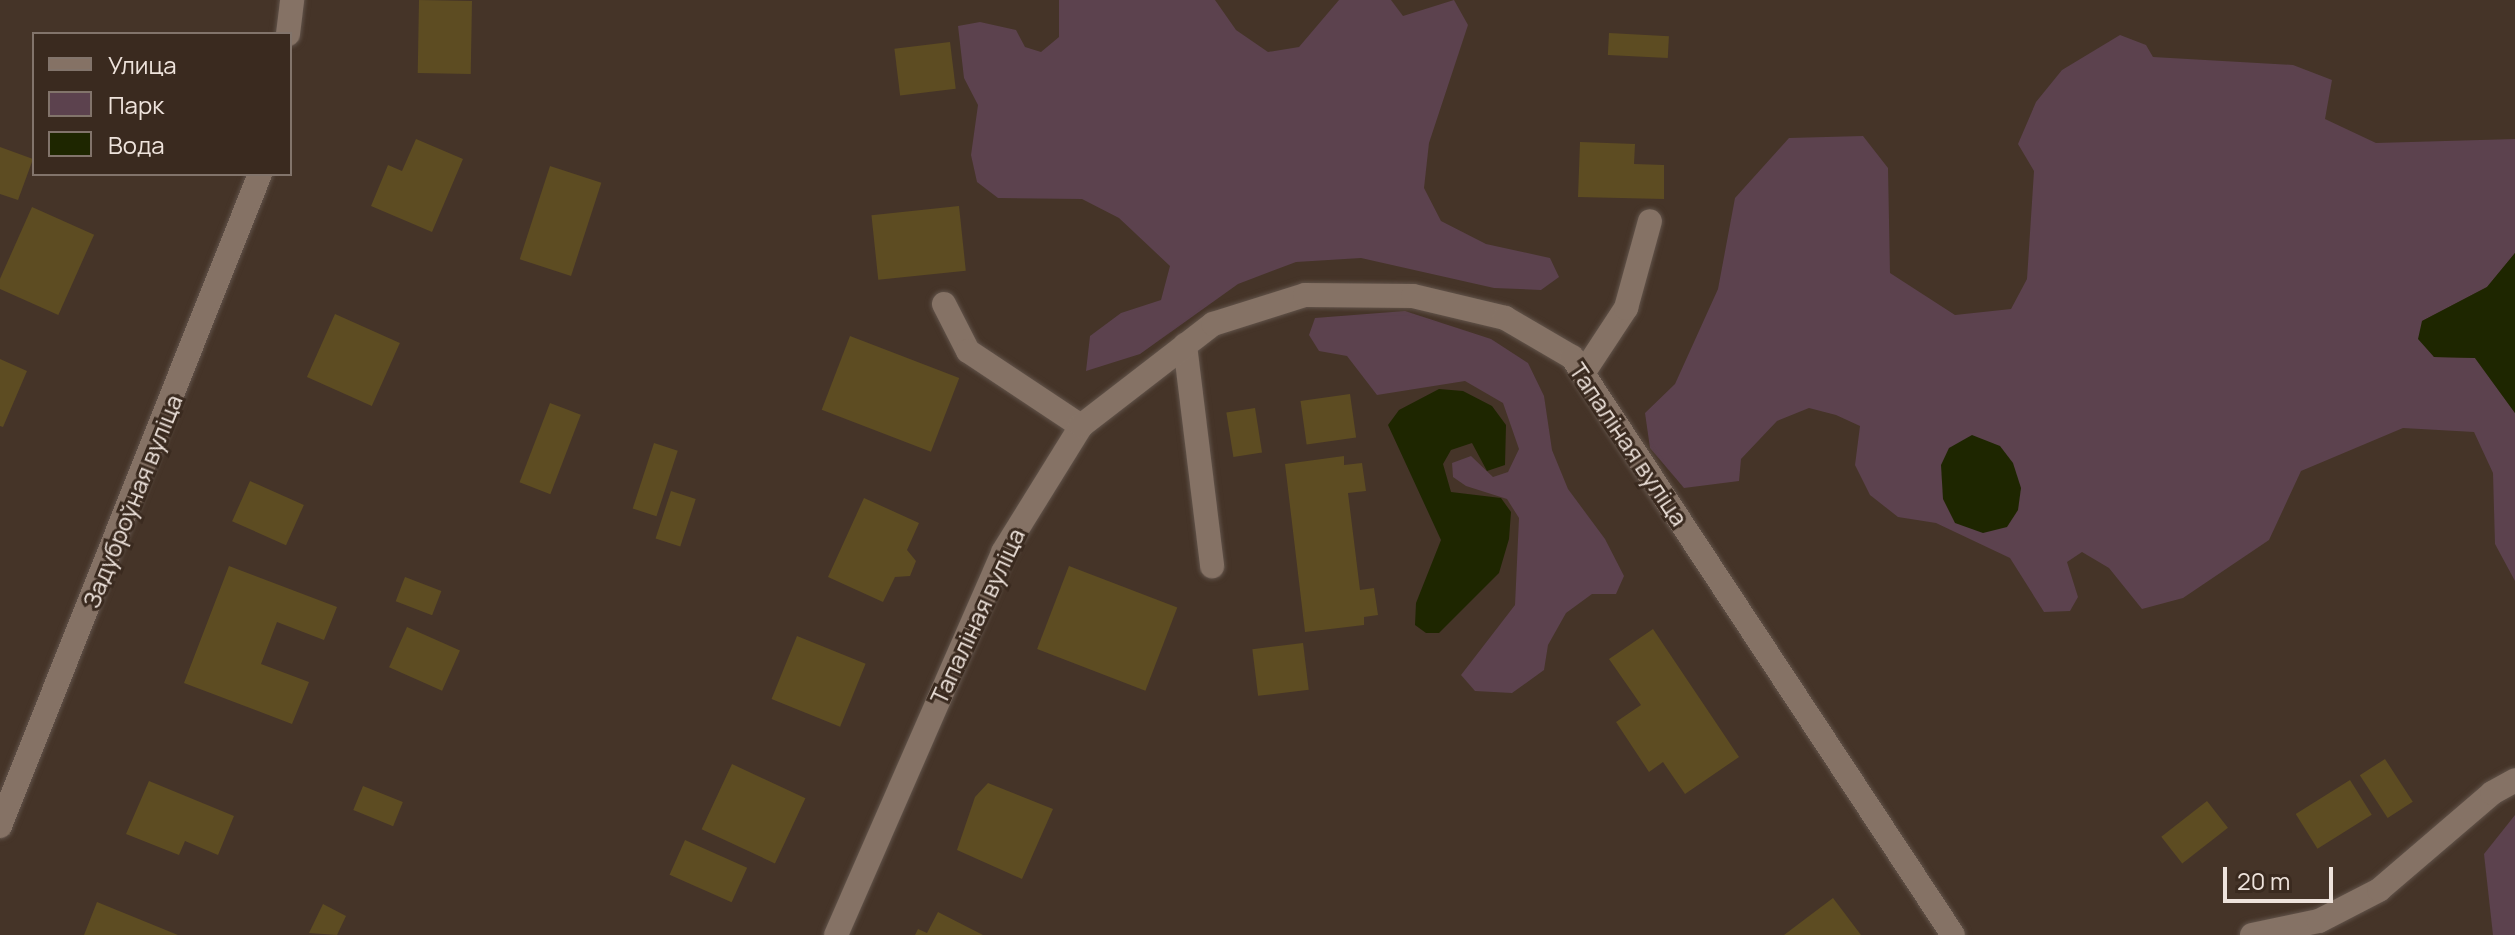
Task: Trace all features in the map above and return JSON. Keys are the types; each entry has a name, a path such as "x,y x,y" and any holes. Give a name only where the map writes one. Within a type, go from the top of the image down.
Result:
{"street":[{"path":"288,32 292,0"},
{"name":"Задуброўная вуліца","path":"0,826 259,176"},
{"path":"1584,372 1626,308 1650,221"},
{"name":"Тапаліная вуліца","path":"836,935 1003,552 1081,426 1213,324 1305,295 1413,296 1505,318 1572,357 1953,935"},
{"path":"944,304 968,351 1081,426"},
{"path":"1185,345 1212,566"},
{"path":"2256,934 2319,921 2379,890 2492,793 2515,780"}],"green space":[{"path":"1059,0 1215,0 1236,30 1268,52 1299,47 1339,0 1391,0 1403,16 1454,0 1468,25 1429,143 1424,188 1441,221 1486,244 1550,258 1559,277 1541,290 1494,288 1361,258 1296,262 1238,284 1140,354 1086,371 1090,336 1121,313 1161,300 1170,266 1119,218 1082,199 998,198 977,182 971,155 978,105 964,78 958,26 980,22 1016,30 1025,47 1041,52 1059,37"},
{"path":"2120,35 2146,45 2153,57 2293,65 2332,80 2325,119 2376,143 2515,139 2515,253 2487,287 2422,321 2434,357 2475,358 2515,413 2515,581 2495,544 2493,473 2474,432 2403,428 2301,471 2269,540 2183,598 2142,609 2109,568 2082,552 2067,562 2078,597 2070,611 2044,612 2010,558 1936,523 1898,517 1870,495 1855,465 1860,426 1836,415 1809,408 1777,421 1741,459 1739,481 1684,488 1650,448 1645,413 1675,384 1718,289 1735,198 1789,138 1863,136 1888,168 1890,273 1955,315 2011,309 2027,279 2034,171 2018,144 2036,102 2062,70"},
{"path":"1405,311 1491,339 1528,363 1544,396 1552,450 1568,489 1605,539 1624,576 1616,594 1592,594 1566,613 1548,645 1544,670 1512,693 1475,691 1461,675 1515,605 1519,518 1507,499 1466,486 1453,477 1452,463 1471,456 1493,477 1508,472 1519,449 1503,403 1465,381 1377,395 1347,356 1319,351 1309,335 1315,318"},
{"path":"2515,815 2515,935 2493,935 2484,854"}],"water":[{"path":"2515,253 2515,413 2475,358 2434,357 2418,339 2422,321 2487,287"},
{"path":"1439,389 1463,391 1492,406 1506,425 1505,465 1487,471 1472,443 1451,450 1443,464 1451,492 1501,498 1511,512 1509,539 1499,573 1439,633 1426,633 1415,625 1416,603 1441,540 1388,425 1399,410"},
{"path":"1972,435 2000,446 2013,463 2021,488 2018,510 2007,527 1983,533 1955,523 1943,499 1941,465 1949,448"}],"building":[{"path":"419,0 472,1 471,74 418,73"},
{"path":"1609,33 1669,36 1668,58 1608,55"},
{"path":"950,42 956,89 900,95 894,49"},
{"path":"416,139 463,159 432,232 371,206 388,165 402,171"},
{"path":"1580,142 1635,144 1634,164 1664,165 1664,199 1578,197"},
{"path":"0,147 32,159 18,200 0,194"},
{"path":"550,166 601,183 571,276 520,259"},
{"path":"959,206 966,271 878,280 871,215"},
{"path":"32,207 94,235 58,315 0,289 0,279"},
{"path":"335,314 400,343 372,406 307,377"},
{"path":"850,336 959,378 931,452 822,410"},
{"path":"0,359 27,371 3,427 0,426"},
{"path":"1350,394 1356,438 1307,445 1300,401"},
{"path":"550,403 581,415 550,494 520,482"},
{"path":"1255,408 1262,452 1233,457 1226,413"},
{"path":"654,443 678,451 656,516 633,509"},
{"path":"1344,456 1344,465 1362,463 1366,491 1348,493 1360,590 1374,588 1378,615 1364,617 1364,625 1305,632 1285,464"},
{"path":"250,481 304,505 286,545 232,521"},
{"path":"671,491 696,499 680,547 656,539"},
{"path":"864,498 919,523 907,550 916,561 910,576 895,577 883,602 828,577"},
{"path":"229,566 337,607 324,640 277,622 261,664 309,682 292,724 184,683"},
{"path":"1069,566 1177,608 1145,691 1037,649"},
{"path":"405,577 441,591 432,615 396,601"},
{"path":"407,627 460,651 442,691 389,667"},
{"path":"1653,629 1739,757 1685,794 1663,762 1649,772 1616,722 1641,705 1609,659"},
{"path":"797,636 866,664 840,727 772,699"},
{"path":"1303,643 1309,690 1258,696 1252,649"},
{"path":"2385,759 2413,802 2388,818 2360,775"},
{"path":"732,764 805,798 775,863 702,829"},
{"path":"2350,780 2372,815 2317,849 2296,814"},
{"path":"149,781 234,816 218,855 185,841 179,855 126,834"},
{"path":"988,783 1053,809 1022,879 957,850 975,797"},
{"path":"363,786 403,802 393,826 353,810"},
{"path":"2207,801 2228,828 2182,864 2161,837"},
{"path":"685,840 747,868 732,902 670,875"},
{"path":"1833,898 1861,935 1784,935"},
{"path":"97,902 178,935 84,935"},
{"path":"323,904 346,916 337,935 309,933"},
{"path":"938,912 983,935 915,935 918,929 927,933"}]}
